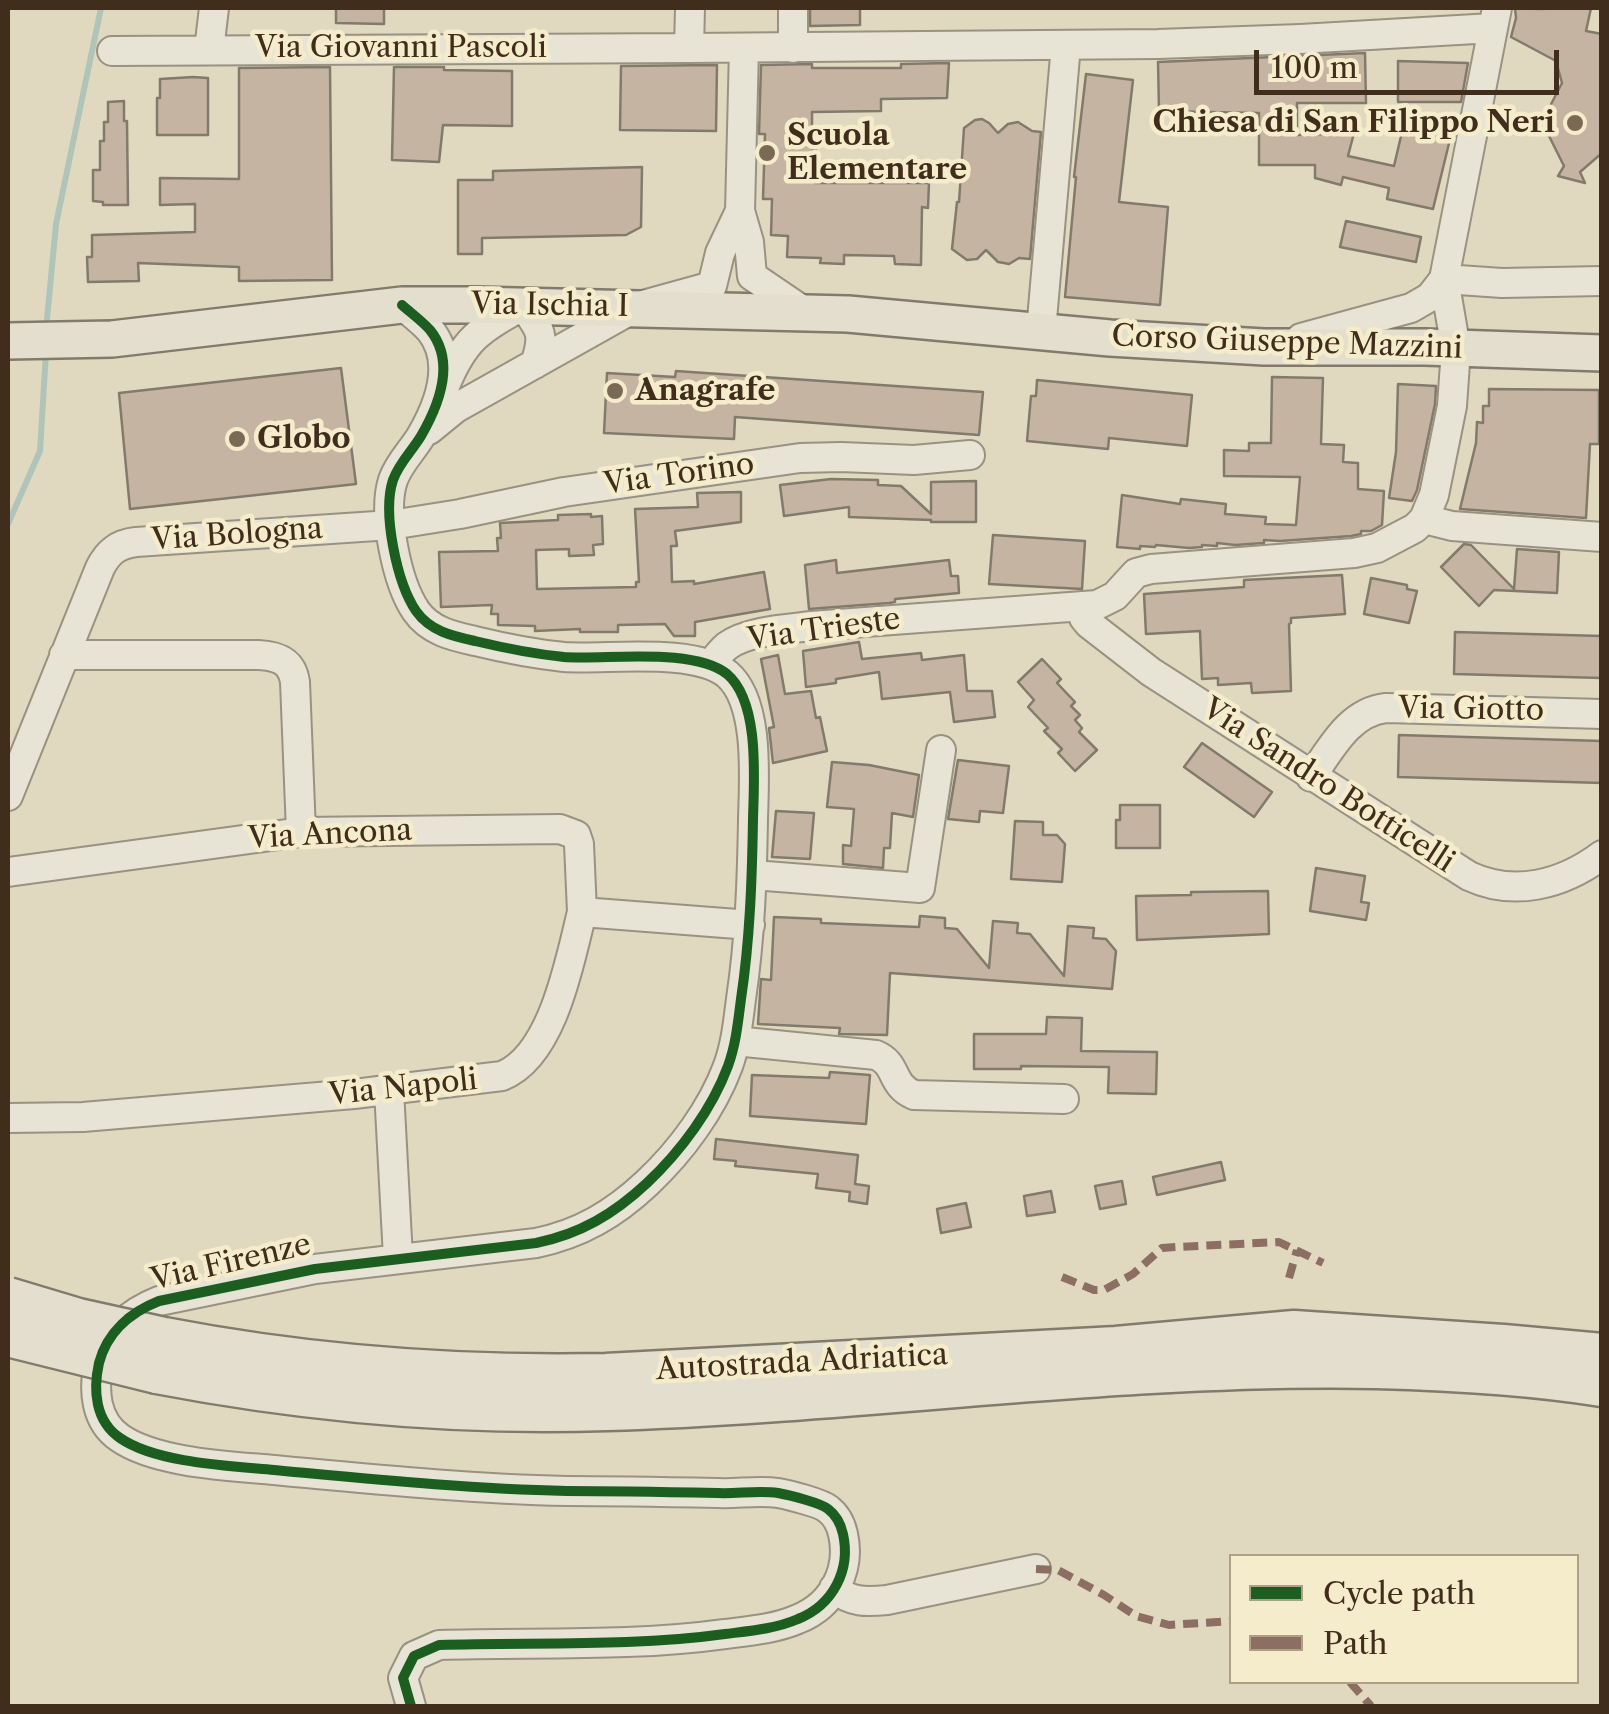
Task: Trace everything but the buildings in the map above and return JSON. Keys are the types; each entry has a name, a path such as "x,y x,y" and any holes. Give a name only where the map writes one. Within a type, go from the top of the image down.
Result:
{"highway":[{"name":"Autostrada Adriatica","path":"8,1298 78,1318 252,1390 352,1402 575,1411 1284,1366 1445,1371 1602,1386"},
{"name":"Autostrada Adriatica","path":"8,1336 160,1355 259,1355 360,1367 552,1374 1116,1347 1294,1331 1602,1354"}],"main road":[{"name":"Via Ischia I","path":"34,341 112,339 402,305 636,307 722,298 805,312 974,324"},
{"name":"Corso Giuseppe Mazzini","path":"974,324 1110,338 1264,347 1602,353"}],"street":[{"path":"209,50 214,8"},
{"path":"689,48 690,8"},
{"path":"793,8 793,48 1300,39 1495,18 1437,288 1448,426 1434,496 1424,519 1392,542 1354,553 1143,570 1128,579 1106,602 1082,606"},
{"path":"1041,331 1066,45"},
{"path":"740,211 720,253 722,298 744,304 752,276 749,242 740,211 744,48"},
{"name":"Via Giovanni Pascoli","path":"112,51 793,48"},
{"path":"752,276 805,312"},
{"path":"1264,347 1401,312 1437,288 1602,280"},
{"path":"402,305 431,332 437,345 444,371 440,397"},
{"path":"420,438 461,352 477,332 524,306 540,328 535,364"},
{"path":"636,307 456,408 420,438 404,458 390,498 399,572 408,597 424,621 461,638 538,654 676,658 711,665"},
{"name":"Via Torino","path":"392,525 444,518 547,494 749,464 820,457 914,460 970,455"},
{"path":"1424,519 1452,526 1602,537"},
{"name":"Via Bologna","path":"8,796 104,560 121,545 392,525"},
{"name":"Via Trieste","path":"711,665 728,646 752,636 811,626 1082,606"},
{"name":"Via Sandro Botticelli","path":"1082,606 1088,624 1122,651 1459,871 1489,884 1517,888 1574,872 1602,856"},
{"path":"64,655 259,654 285,662 295,682 302,832"},
{"name":"Via Firenze","path":"711,665 737,684 748,712 753,757 753,874 735,1040 722,1080 683,1143 640,1190 572,1234 536,1243 339,1265 169,1298 137,1310 112,1336 101,1355 96,1392 103,1420 120,1438 142,1448 196,1461 546,1490 777,1493 827,1507 841,1525 846,1548 844,1575 834,1588"},
{"name":"Via Giotto","path":"1311,777 1349,726 1372,710 1602,714"},
{"path":"753,874 920,888 941,750"},
{"name":"Via Ancona","path":"8,872 302,832 541,829 576,835 580,844 582,912"},
{"path":"582,912 750,925"},
{"name":"Via Napoli","path":"8,1118 83,1117 390,1090 510,1073 533,1050 547,1027 582,912"},
{"path":"735,1040 876,1054 887,1060 903,1090 914,1095 1064,1099"},
{"path":"390,1090 398,1258"},
{"path":"411,1706 404,1678 414,1656 438,1645 686,1639 768,1628 801,1618 827,1599 834,1588 852,1600 887,1600 1036,1568"}],"waterway":[{"path":"46,330 56,224 101,8"},
{"path":"8,524 40,451 46,352"}],"marked path":[{"path":"1062,1277 1104,1290 1133,1274 1162,1248 1177,1247 1279,1242 1323,1263"},
{"path":"1289,1278 1297,1250"},
{"path":"1036,1569 1058,1570 1136,1616 1169,1625 1229,1621"},
{"path":"1352,1684 1371,1706"}],"cycle path":[{"path":"402,305 438,342 443,369 434,411 396,474 390,494 390,529 397,566 409,599 422,618 450,635 530,652 564,657 693,660 727,674 738,687 750,722 754,763 747,954 733,1049 713,1098 683,1143 635,1194 596,1221 536,1243 315,1269 159,1301 130,1317 108,1342 97,1373 96,1394 101,1414 112,1431 135,1446 215,1465 494,1488 778,1493 828,1509 839,1524 845,1547 842,1573 830,1595 810,1613 789,1622 753,1631 654,1641 439,1645 414,1656 403,1678 411,1706"}],"place":[{"name":"Chiesa di San Filippo Neri","path":"1575,123"},
{"name":"Scuola Elementare","path":"767,153"},
{"name":"Anagrafe","path":"615,391"},
{"name":"Globo","path":"237,439"}]}
